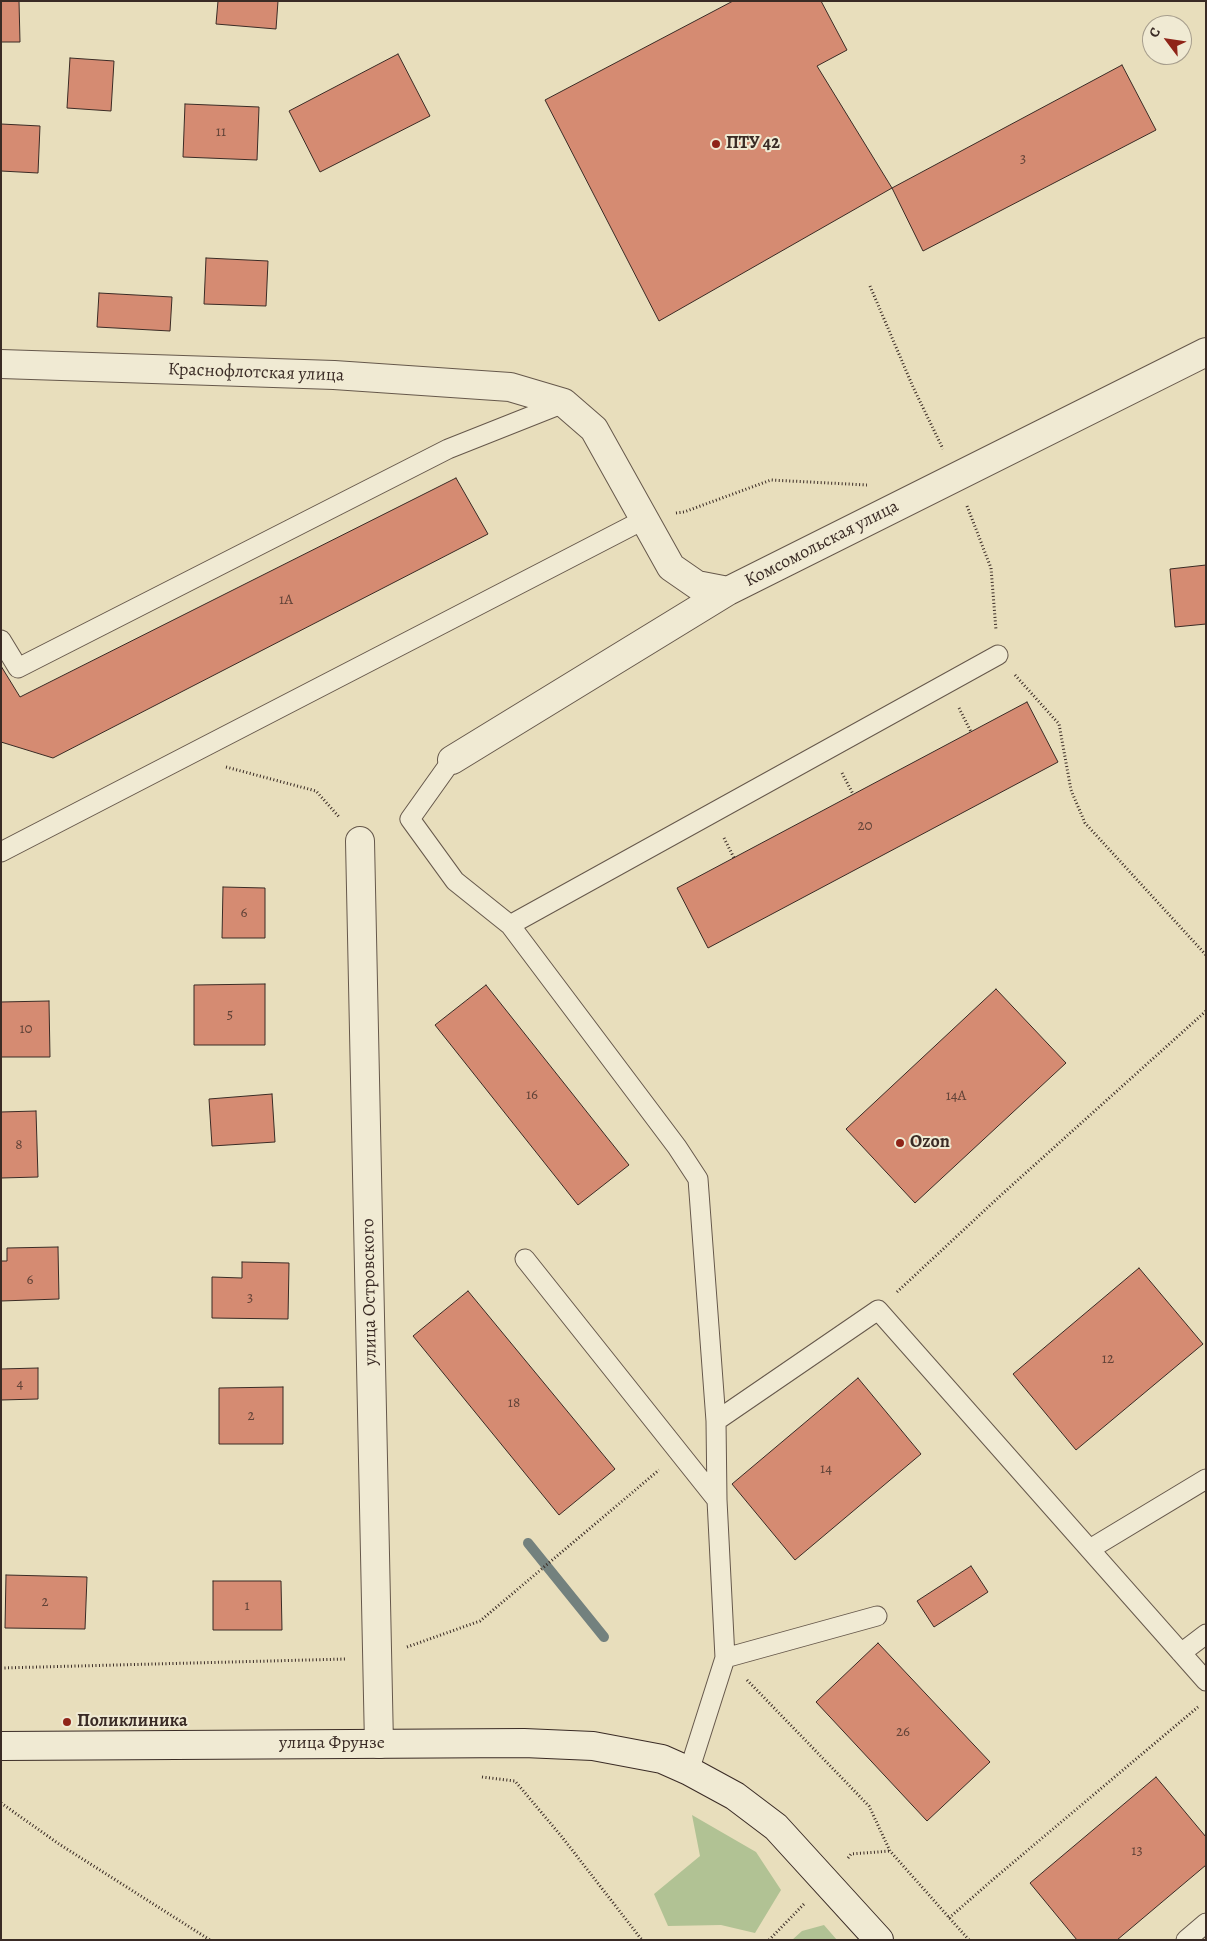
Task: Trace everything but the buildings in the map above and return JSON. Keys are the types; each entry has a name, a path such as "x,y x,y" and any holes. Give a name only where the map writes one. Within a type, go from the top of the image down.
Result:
{"street":[{"name":"Комсомольская улица","path":"452,760 728,591 1206,352"},
{"name":"Краснофлотская улица","path":"1,364 334,375 510,387 564,403"},
{"path":"564,403 594,429 671,567 697,586 728,591"},
{"name":"улица Островского","path":"360,841 379,1744"},
{"name":"улица Фрунзе","path":"1,1746 524,1743 593,1746 662,1760 689,1771 735,1796 776,1827 879,1940"}],"lane":[{"path":"1,640 18,668 448,449 564,403"},
{"path":"1,852 645,518"},
{"path":"510,925 998,656"},
{"path":"452,760 410,819 455,881 510,925 698,1179 716,1422 717,1500 725,1658 689,1771"},
{"path":"525,1259 717,1500"},
{"path":"716,1422 878,1310 1206,1681"},
{"path":"1090,1550 1206,1479"},
{"path":"725,1658 877,1616"},
{"path":"1181,1653 1206,1634"},
{"path":"1186,1940 1206,1923"}],"path":[{"path":"870,286 913,387 944,452"},
{"path":"645,518 684,512 771,480 874,486"},
{"path":"964,498 991,568 998,656 1059,724 1071,790 1084,823 1206,955"},
{"path":"187,757 316,791 360,841"},
{"path":"878,1310 1000,1196 1206,1011"},
{"path":"1,1668 378,1658 480,1620 679,1452"},
{"path":"725,1658 869,1806 890,1851 968,1940"},
{"path":"949,1918 1198,1706"},
{"path":"515,1781 562,1837 642,1940"},
{"path":"1,1803 59,1844 210,1940"}],"green space":[{"path":"692,1815 756,1852 781,1890 755,1933 721,1925 668,1926 654,1894 700,1856"},
{"path":"824,1925 837,1940 792,1940 802,1931"}],"waterway":[{"path":"528,1543 604,1637"}],"place":[{"name":"ПТУ 42","path":"716,144"},
{"name":"Ozon","path":"900,1143"},
{"name":"Поликлиника","path":"67,1722"}]}
